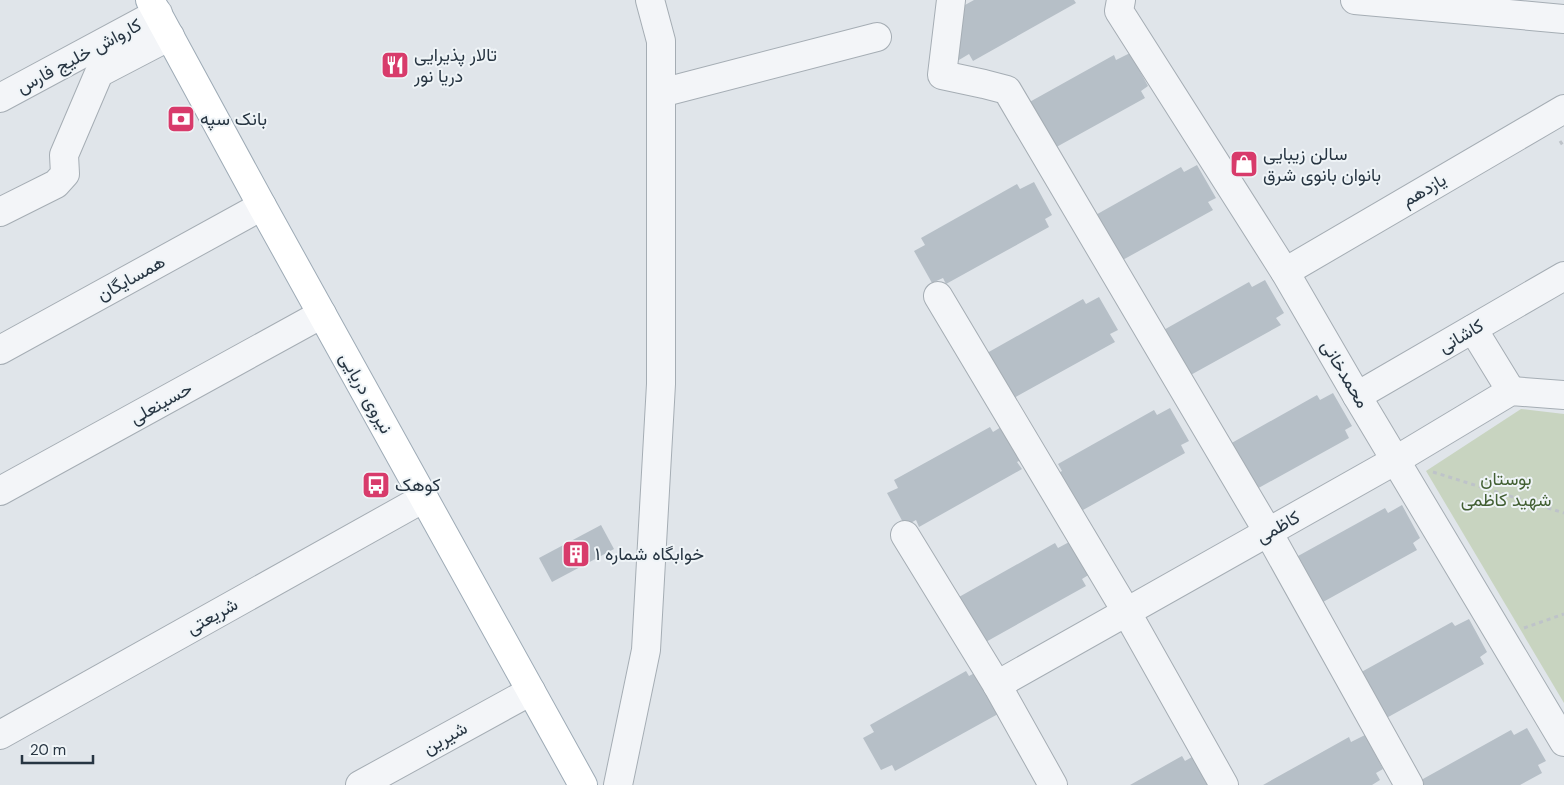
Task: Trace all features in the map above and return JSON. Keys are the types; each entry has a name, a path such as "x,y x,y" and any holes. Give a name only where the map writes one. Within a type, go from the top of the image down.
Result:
{"main road":[{"name":"نیروی دریایی","path":"159,16 262,206 583,785"}],"street":[{"path":"618,785 646,650 661,384 661,40 650,0"},
{"path":"951,0 942,75 1007,90 1268,532 1409,785"},
{"path":"1355,0 1564,18"},
{"name":"محمدخانی","path":"1120,5 1285,272 1564,742"},
{"path":"0,212 56,184 65,174 64,156 99,73 159,16"},
{"name":"کارواش خلیج فارس","path":"0,98 159,16"},
{"path":"661,93 877,37"},
{"name":"یازدهم","path":"1285,272 1564,108"},
{"name":"همسایگان","path":"0,350 262,206"},
{"name":"کاشانی","path":"1357,396 1564,276"},
{"path":"938,296 1126,611 1224,785"},
{"name":"حسینعلی","path":"0,491 322,314"},
{"path":"1473,329 1511,391 1564,396"},
{"name":"کاظمی","path":"997,685 1396,460 1511,391"},
{"name":"شریعتی","path":"0,735 424,498"},
{"path":"904,535 997,685 1053,785"},
{"name":"شیرین","path":"360,785 531,691"}],"path":[{"path":"1396,460 1564,513"},
{"path":"1501,636 1564,614"}],"green space":[{"name":"بوستان شهید کاظمی","path":"1521,409 1564,414 1564,703 1426,471"}],"building":[{"path":"974,0 1074,0 1076,3 973,61 969,54 959,60 941,28 947,15"},
{"path":"1130,53 1148,86 1141,91 1145,98 1042,155 1039,149 1029,155 1011,122 1017,109 1114,55 1116,60"},
{"path":"1197,165 1216,198 1208,202 1213,210 1110,267 1085,221 1181,167 1184,172"},
{"path":"1034,182 1052,215 1045,219 1049,227 946,284 943,278 932,283 914,251 925,245 921,238 1017,184 1020,189"},
{"path":"1265,280 1284,313 1276,318 1281,325 1178,382 1153,336 1249,282 1252,287"},
{"path":"1099,297 1118,330 1110,334 1115,342 1012,399 987,353 1083,299 1086,304"},
{"path":"1333,393 1352,426 1345,430 1349,438 1246,495 1221,449 1317,395 1320,400"},
{"path":"1170,408 1189,441 1181,445 1185,453 1083,510 1079,504 1069,509 1051,477 1062,471 1058,464 1154,410 1157,415"},
{"path":"1006,424 1025,458 1017,462 1022,469 919,527 916,520 905,526 887,493 898,488 894,480 990,427 993,432"},
{"path":"1402,505 1420,538 1413,543 1417,550 1314,607 1289,561 1385,508 1388,513"},
{"name":"خوابگاه شماره ۱","path":"601,525 614,549 552,582 539,558"},
{"path":"1071,541 1090,574 1082,579 1086,586 984,643 959,597 1055,543 1058,548"},
{"path":"1469,619 1487,652 1480,657 1484,664 1381,721 1356,675 1452,622 1455,626"},
{"path":"982,669 998,714 895,771 892,765 881,770 863,738 874,732 870,725 966,671 969,676"},
{"path":"1527,728 1546,761 1538,765 1542,773 1520,785 1414,784 1511,730 1514,735"},
{"path":"1365,735 1383,769 1376,773 1380,780 1372,785 1263,785 1349,737 1351,742"},
{"path":"1199,753 1216,785 1130,785 1182,756 1185,761"}],"place":[{"name":"تالار پذیرایی دریا نور","path":"395,65"},
{"name":"بانک سپه","path":"181,119"},
{"name":"سالن زیبایی بانوان بانوی شرق","path":"1244,164"},
{"name":"کوهک","path":"376,485"},
{"name":"خوابگاه شماره ۱","path":"576,554"}]}
